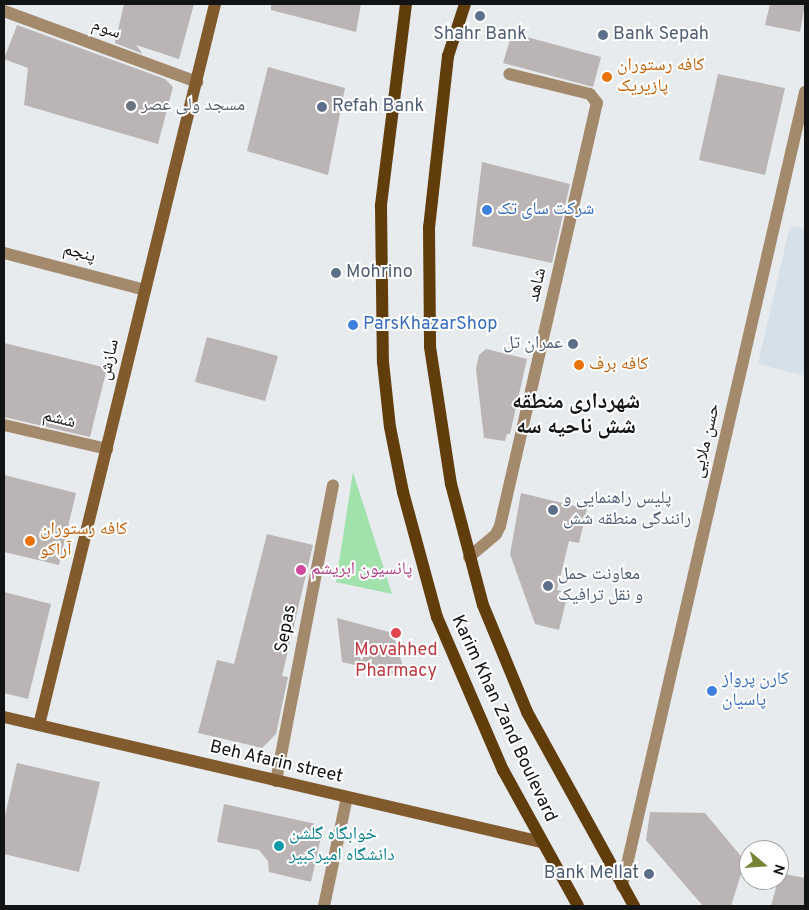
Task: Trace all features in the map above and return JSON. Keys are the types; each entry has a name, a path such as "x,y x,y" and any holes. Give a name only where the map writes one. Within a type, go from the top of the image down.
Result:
{"main road":[{"name":"Karim Khan Zand Boulevard","path":"406,4 381,206 383,362 390,427 403,492 437,617 503,770 578,906"},
{"name":"Karim Khan Zand Boulevard","path":"465,4 448,56 429,227 428,306 434,384 451,484 483,605 527,712 634,906"}],"street":[{"name":"سازش","path":"40,725 215,4"},
{"name":"سوم","path":"4,11 197,82"},
{"name":"شاهد","path":"469,557 496,534 500,526 597,103 590,94 509,74"},
{"name":"حسن ملایی","path":"622,886 805,92"},
{"name":"پنجم","path":"4,253 145,290"},
{"name":"ششم","path":"4,425 107,448"},
{"name":"Sepas","path":"276,781 333,484"},
{"name":"Beh Afarin street","path":"4,717 541,842"},
{"path":"324,906 347,797"}],"shaded area":[{"path":"790,226 805,229 805,376 758,364"}],"green space":[{"path":"353,472 392,594 336,582"}],"building":[{"path":"124,4 194,4 179,59 136,45 143,54 115,43"},
{"path":"271,4 361,4 356,32 271,10"},
{"path":"770,4 805,4 800,32 765,25"},
{"path":"17,25 165,79 173,87 158,144 24,105 28,68 4,59"},
{"path":"512,33 601,57 593,87 503,63"},
{"path":"268,67 345,88 328,175 247,151"},
{"path":"718,74 785,88 765,175 699,160"},
{"path":"482,162 570,184 552,263 472,246"},
{"path":"207,337 278,356 265,401 195,382"},
{"path":"4,343 107,368 90,437 4,417"},
{"path":"486,349 527,359 510,434 507,434 505,441 484,438 476,369 479,355"},
{"path":"4,475 76,493 59,565 4,552"},
{"path":"521,493 587,509 579,543 569,541 557,590 568,593 559,630 535,624 510,554"},
{"path":"267,534 313,545 282,676 288,677 276,734 262,748 198,733 217,660 234,664"},
{"path":"4,592 51,604 28,699 4,693"},
{"path":"337,618 393,633 406,677 342,662"},
{"path":"17,763 100,782 79,872 4,854 4,820"},
{"name":"خوابگاه گلشن دانشگاه امیرکبیر","path":"224,804 316,824 321,837 311,882 269,872 268,861 259,850 217,842"},
{"path":"650,812 705,813 739,854 739,880 731,906 703,906 646,840"},
{"path":"789,875 805,878 805,906 771,906 775,890 789,890"}],"place":[{"name":"Shahr Bank","path":"480,16"},
{"name":"Bank Sepah","path":"603,35"},
{"name":"کافه رستوران پازیریک","path":"607,77"},
{"name":"مسجد ولی عصر","path":"131,106"},
{"name":"Refah Bank","path":"322,107"},
{"name":"شرکت سای تک","path":"487,210"},
{"name":"Mohrino","path":"336,273"},
{"name":"ParsKhazarShop","path":"353,325"},
{"name":"عمران تل","path":"573,344"},
{"name":"کافه برف","path":"579,365"},
{"name":"پلیس راهنمایی و رانندگی منطقه شش","path":"553,510"},
{"name":"کافه رستوران آراکو","path":"30,541"},
{"name":"پانسیون ابریشم","path":"301,570"},
{"name":"معاونت حمل و نقل ترافیک","path":"548,586"},
{"name":"Movahhed Pharmacy","path":"396,633"},
{"name":"کارن پرواز پاسیان","path":"712,691"},
{"name":"خوابگاه گلشن دانشگاه امیرکبیر","path":"279,846"},
{"name":"Bank Mellat","path":"649,874"}],"district":[{"name":"شهرداری منطقه شش ناحیه سه","path":"576,415"}]}
